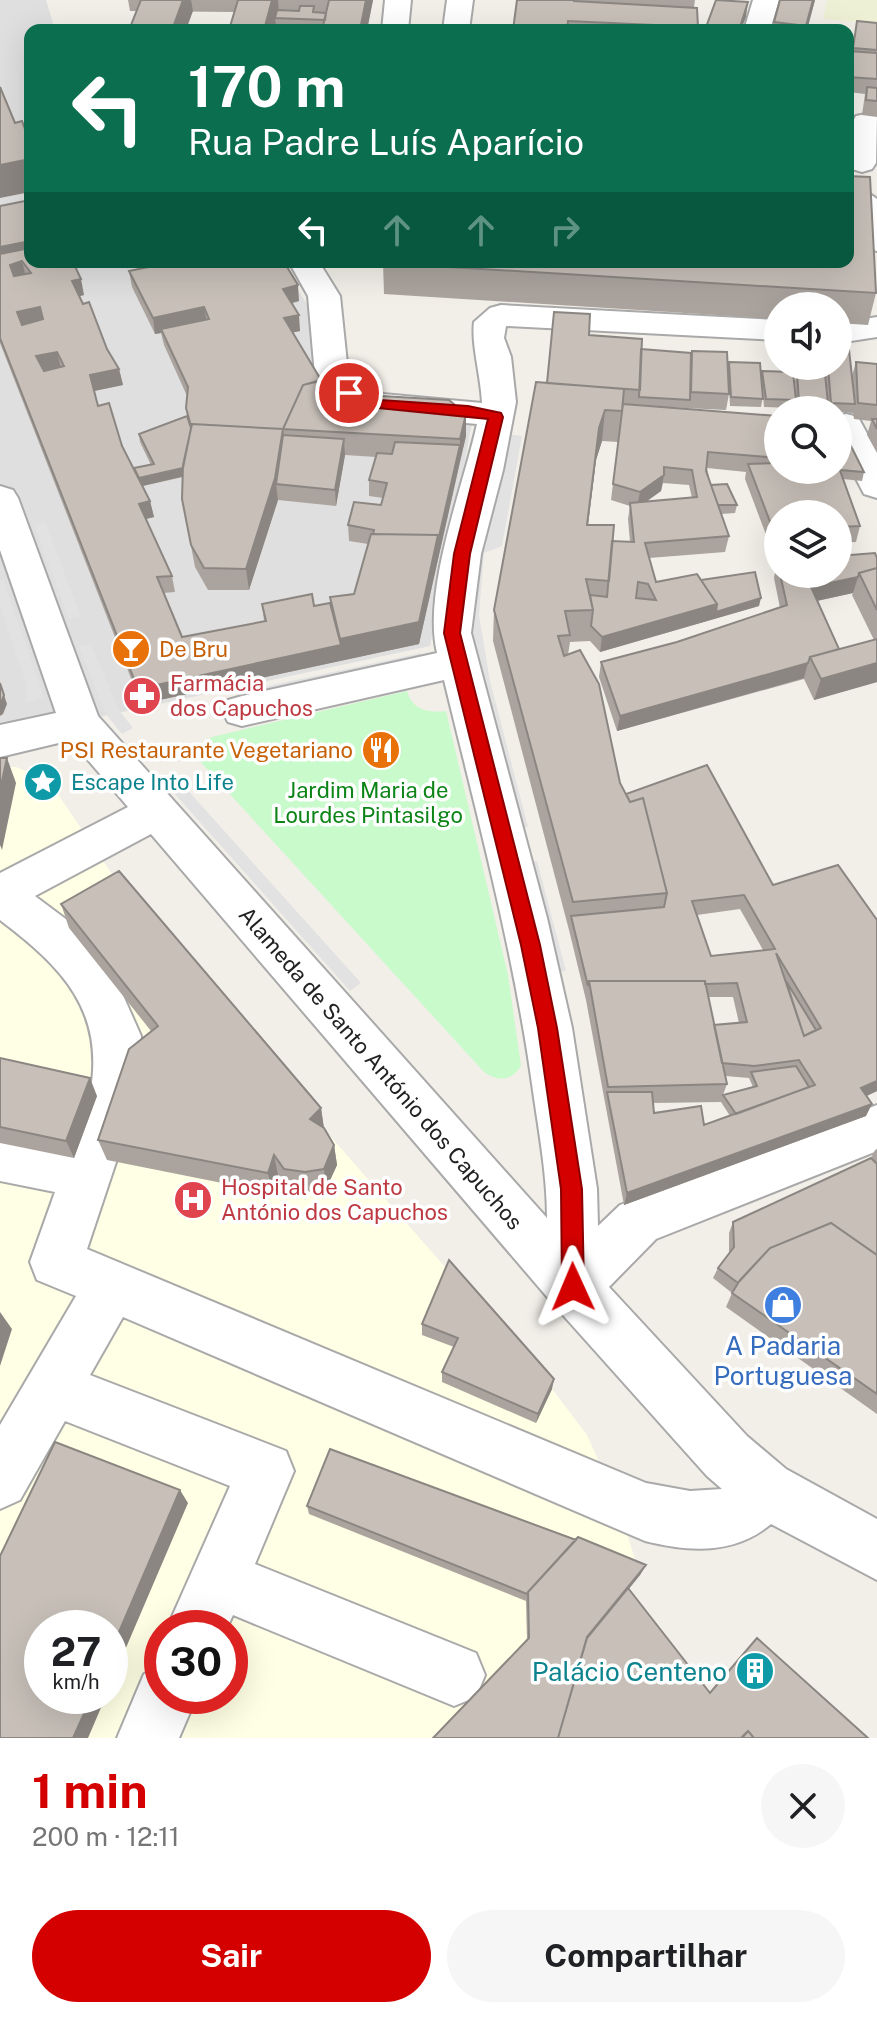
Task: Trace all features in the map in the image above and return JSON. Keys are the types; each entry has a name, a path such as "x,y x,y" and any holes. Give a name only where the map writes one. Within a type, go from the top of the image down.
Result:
{"street":[{"path":"396,24 398,0"},
{"path":"457,24 460,0"},
{"path":"759,24 766,0"},
{"path":"877,123 866,122 858,186 870,206 877,242"},
{"path":"308,268 324,296 332,375 349,393 378,404 468,411 507,407"},
{"path":"573,1287 572,1189 548,1028 452,633 457,582 507,407 488,338 490,322 501,315 764,329"},
{"path":"852,331 877,327"},
{"path":"854,426 877,486"},
{"path":"0,498 80,723 0,741"},
{"path":"242,711 460,662"},
{"name":"Alameda de Santo António dos Capuchos","path":"80,723 573,1287 727,1456 766,1489 877,1551"},
{"path":"157,811 0,894 59,939 95,982 117,1036 114,1096 56,1262 645,1512 673,1519 706,1520 736,1514 766,1489"},
{"path":"573,1287 638,1222 877,1128"},
{"path":"0,1158 87,1175"},
{"path":"0,1480 111,1286"},
{"path":"54,1389 266,1471 207,1604 454,1675"},
{"path":"148,1738 158,1714"}],"shaded area":[{"path":"0,0 46,0 53,24 24,24 24,200 0,206"},
{"path":"827,0 877,0 877,24 823,19"},
{"path":"0,220 24,254 24,268 285,268 308,306 312,355 345,414 472,423 430,646 43,729 0,731"},
{"path":"507,434 522,436 502,546 484,553 479,615 490,681 528,827 515,829 467,615"},
{"path":"45,522 81,616 69,619 34,525"},
{"path":"3,579 44,697 25,703 27,686 0,606 0,580"},
{"path":"91,644 118,709 133,728 122,734 106,714 79,647"},
{"path":"421,653 425,661 257,698 254,689"},
{"name":"Hospital de Santo António dos Capuchos","path":"0,767 16,767 49,781 126,895 324,1129 552,1389 587,1435 617,1502 640,1575 584,1644 557,1738 0,1738"},
{"path":"184,786 361,983 350,991 173,792"},
{"path":"537,861 566,971 551,972 524,863"}],"green space":[{"name":"Jardim Maria de Lourdes Pintasilgo","path":"407,691 413,702 422,709 446,711 508,975 521,1066 509,1077 494,1077 484,1072 196,757 197,747 212,737"}],"building":[{"path":"141,0 183,0 174,24 131,24"},
{"path":"238,0 272,0 266,24 231,24"},
{"path":"329,0 366,0 361,24 323,24"},
{"path":"517,0 574,0 697,8 698,24 568,21 568,24 514,24"},
{"path":"716,0 748,2 741,24 707,24"},
{"path":"780,0 813,0 807,24 774,22"},
{"path":"300,6 314,6 313,12 326,13 325,20 275,18 277,10 299,11"},
{"path":"857,21 877,23 877,50 854,48"},
{"path":"854,51 877,53 877,79 854,77"},
{"path":"0,87 15,123 22,121 24,126 24,160 0,165"},
{"path":"867,87 877,88 877,101 866,100"},
{"path":"854,176 870,177 876,293 465,268 854,268"},
{"path":"24,201 24,242 0,247 0,206"},
{"path":"24,249 24,264 22,261 10,265 14,276 31,273 27,268 76,268 81,279 72,281 83,304 89,302 107,349 119,369 90,375 98,406 109,403 122,446 150,501 139,504 172,576 157,577 182,637 266,621 262,604 312,594 314,606 330,603 341,645 138,689 0,338 0,254","holes":["40,307 43,319 22,325 17,312","57,352 64,366 44,371 36,356"]},
{"path":"144,268 288,268 298,285 283,289 299,315 284,318 321,380 303,385 283,429 191,426 186,408 188,387 161,329 209,319 204,307 153,318 129,271"},
{"path":"554,312 590,314 589,335 642,339 640,390 547,383"},
{"path":"641,349 691,353 690,400 639,397"},
{"path":"692,351 727,352 729,394 691,392"},
{"path":"729,362 760,363 763,399 731,397"},
{"path":"856,362 877,364 877,405 858,403"},
{"path":"762,371 764,380 794,380 796,396 766,396"},
{"path":"852,377 855,404 852,404 852,396 830,396 829,380 852,380"},
{"path":"324,380 331,393 449,400 466,414 460,439 283,429 303,385"},
{"path":"797,380 826,380 827,396 799,396"},
{"path":"536,382 624,389 622,411 605,410 599,428 587,525 614,525 609,581 586,579 593,610 565,611 570,635 558,636 564,656 580,650 599,684 620,783 630,802 643,798 667,893 573,902 494,610"},
{"path":"623,404 764,415 764,457 708,452 706,471 729,536 645,543 656,582 697,574 717,604 602,637 591,626 593,610 590,595 607,597 612,541 634,542 630,503 697,497 692,470 664,467 664,475 640,492 613,484","holes":["638,582 648,584 656,600 636,598"]},
{"path":"187,416 191,428 183,468 139,478 134,468 154,464 139,434"},
{"path":"192,424 283,429 275,478 246,569 204,568 191,545 182,499 183,465"},
{"path":"283,435 344,439 335,490 276,484"},
{"path":"395,442 460,445 438,541 438,535 373,534 374,530 348,525 354,502 381,505 387,483 369,480 377,453 392,454"},
{"path":"852,448 864,472 852,471"},
{"path":"764,463 764,484 845,484 851,500 764,500 764,506 748,464"},
{"path":"727,484 737,505 718,505 711,485"},
{"path":"852,504 860,526 852,526"},
{"path":"371,534 438,535 419,622 340,639 330,597 354,594"},
{"path":"875,553 877,568 852,578 852,555"},
{"path":"877,568 877,610 859,573"},
{"path":"755,572 761,598 716,612 717,604 701,580"},
{"path":"783,588 811,588 839,649 810,657 808,663 620,716 601,662 677,642 787,605"},
{"path":"877,639 877,663 821,679 810,657"},
{"path":"0,683 4,695 0,706"},
{"path":"0,758 7,758 0,790"},
{"path":"707,765 773,885 838,865 877,920 877,1081 861,1088 872,1104 627,1193 607,1092 652,1092 654,1113 701,1106 704,1125 815,1085 799,1060 754,1066 722,1063 714,1025 747,1022 737,983 589,981 588,986 571,916 664,907 667,893 643,798 630,802 626,794","holes":["744,895 775,949 711,956 692,901","776,953 821,1028 804,1036"]},
{"path":"119,871 321,1108 310,1119 324,1128 334,1145 324,1169 305,1172 284,1169 274,1155 268,1173 98,1140 129,1049 158,1026 61,904"},
{"path":"589,981 705,981 727,1084 608,1087"},
{"path":"786,981 816,1030 804,1036"},
{"path":"0,1058 90,1078 66,1141 0,1127"},
{"path":"796,1066 809,1087 736,1114 723,1095 757,1086 751,1072"},
{"path":"871,1158 877,1164 877,1255 831,1223 770,1248 738,1283 718,1268 734,1247 733,1222"},
{"path":"831,1223 877,1255 877,1394 732,1293 770,1248"},
{"path":"449,1260 554,1379 538,1414 442,1372 458,1338 422,1324"},
{"path":"55,1442 180,1490 128,1611 24,1610 24,1714 84,1714 73,1738 0,1738 0,1556"},
{"path":"330,1449 576,1540 527,1594 307,1506"},
{"path":"578,1537 646,1565 587,1637 558,1738 433,1738 529,1638 528,1592"},
{"path":"628,1588 710,1693 757,1638 868,1738 754,1738 748,1731 741,1738 558,1738 587,1638"},
{"path":"748,1731 754,1738 742,1738"}],"place":[{"name":"De Bru","path":"131,649"},
{"name":"Farmácia dos Capuchos","path":"142,696"},
{"name":"PSI Restaurante Vegetariano","path":"381,750"},
{"name":"Escape Into Life","path":"43,782"},
{"name":"Hospital de Santo António dos Capuchos","path":"193,1200"},
{"name":"A Padaria Portuguesa","path":"783,1305"},
{"name":"Palácio Centeno","path":"755,1671"}],"route":[{"path":"349,393 378,404 468,411 496,417 462,554 452,633 537,972 548,1028 572,1189 573,1287"}]}
